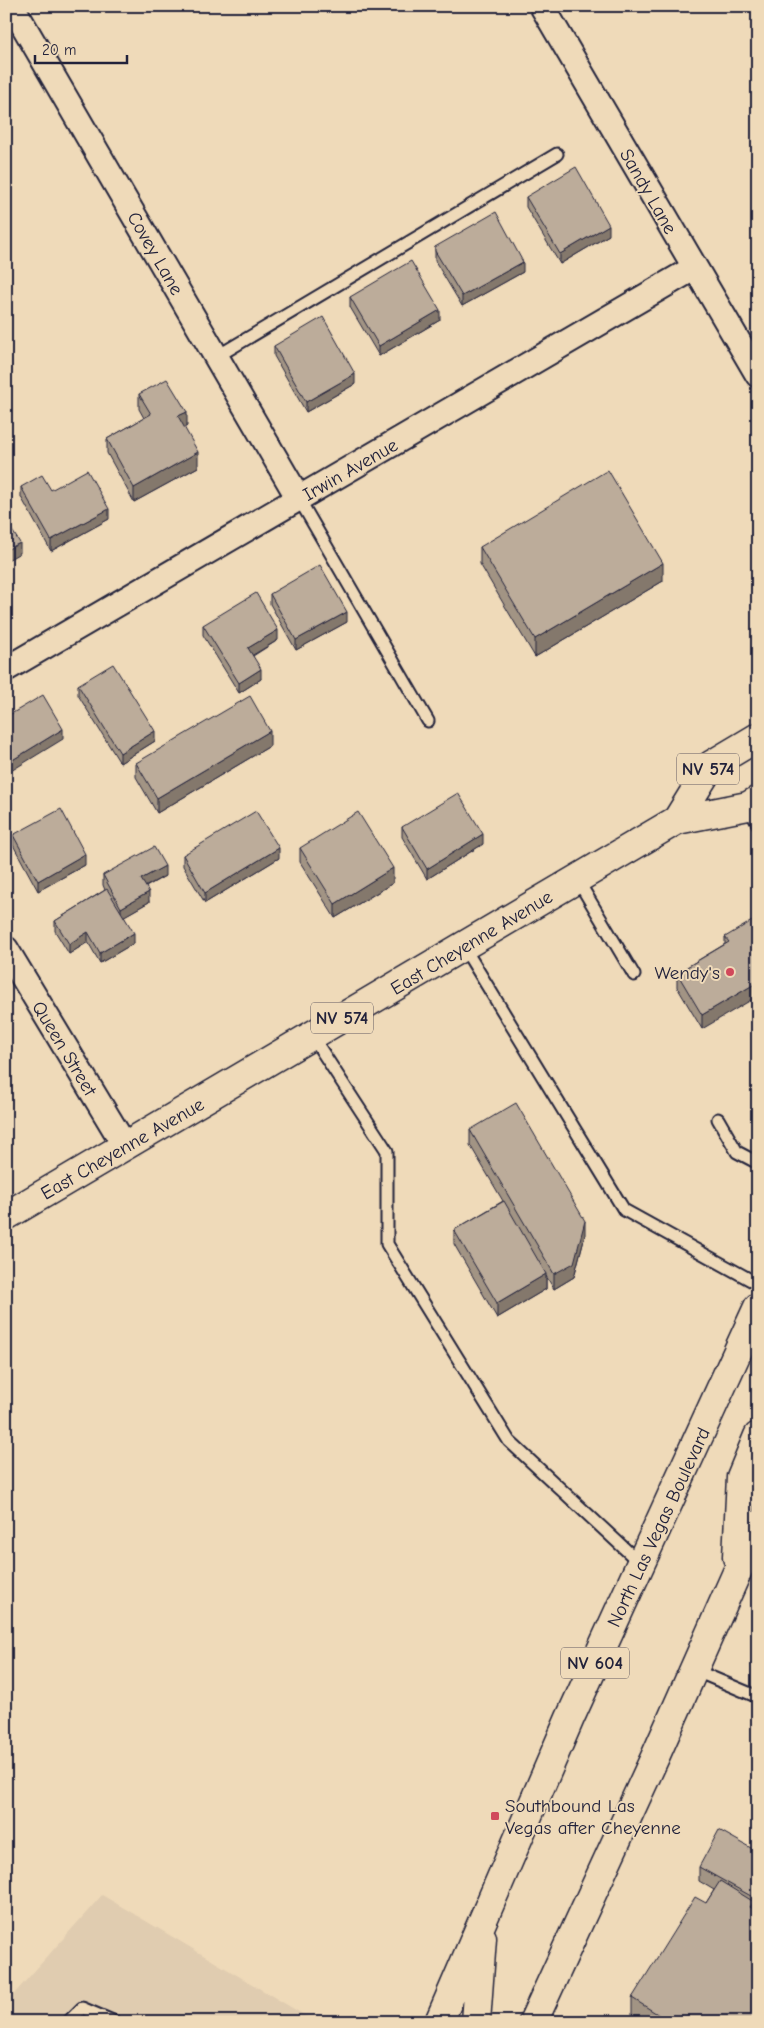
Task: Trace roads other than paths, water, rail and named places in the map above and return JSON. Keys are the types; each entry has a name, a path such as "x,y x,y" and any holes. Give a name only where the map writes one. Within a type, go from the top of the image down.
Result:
{"main road":[{"name":"East Cheyenne Avenue","path":"677,820 711,765 758,737"},
{"name":"East Cheyenne Avenue","path":"6,1216 677,820 755,809"},
{"name":"North Las Vegas Boulevard","path":"438,2022 570,1718 758,1307"},
{"path":"737,1573 741,1477 758,1436"},
{"path":"533,2022 758,1525"},
{"path":"476,2022 483,1920"}],"street":[{"name":"Covey Lane","path":"12,6 299,499"},
{"name":"Sandy Lane","path":"542,6 758,375"},
{"name":"Irwin Avenue","path":"6,669 694,268"},
{"name":"Queen Street","path":"6,949 125,1146"}],"lane":[{"path":"216,357 557,154"},
{"path":"299,499 428,721"},
{"path":"577,879 634,975"},
{"path":"463,946 624,1210 758,1284"},
{"path":"312,1036 387,1151 387,1244 509,1441 641,1564"},
{"path":"718,1119 738,1152 758,1163"},
{"path":"694,1670 758,1698"},
{"path":"68,2022 82,2008 115,2022"}],"place":[{"name":"Wendy's","path":"730,972"},
{"name":"Southbound Las Vegas after Cheyenne","path":"495,1816"}]}
